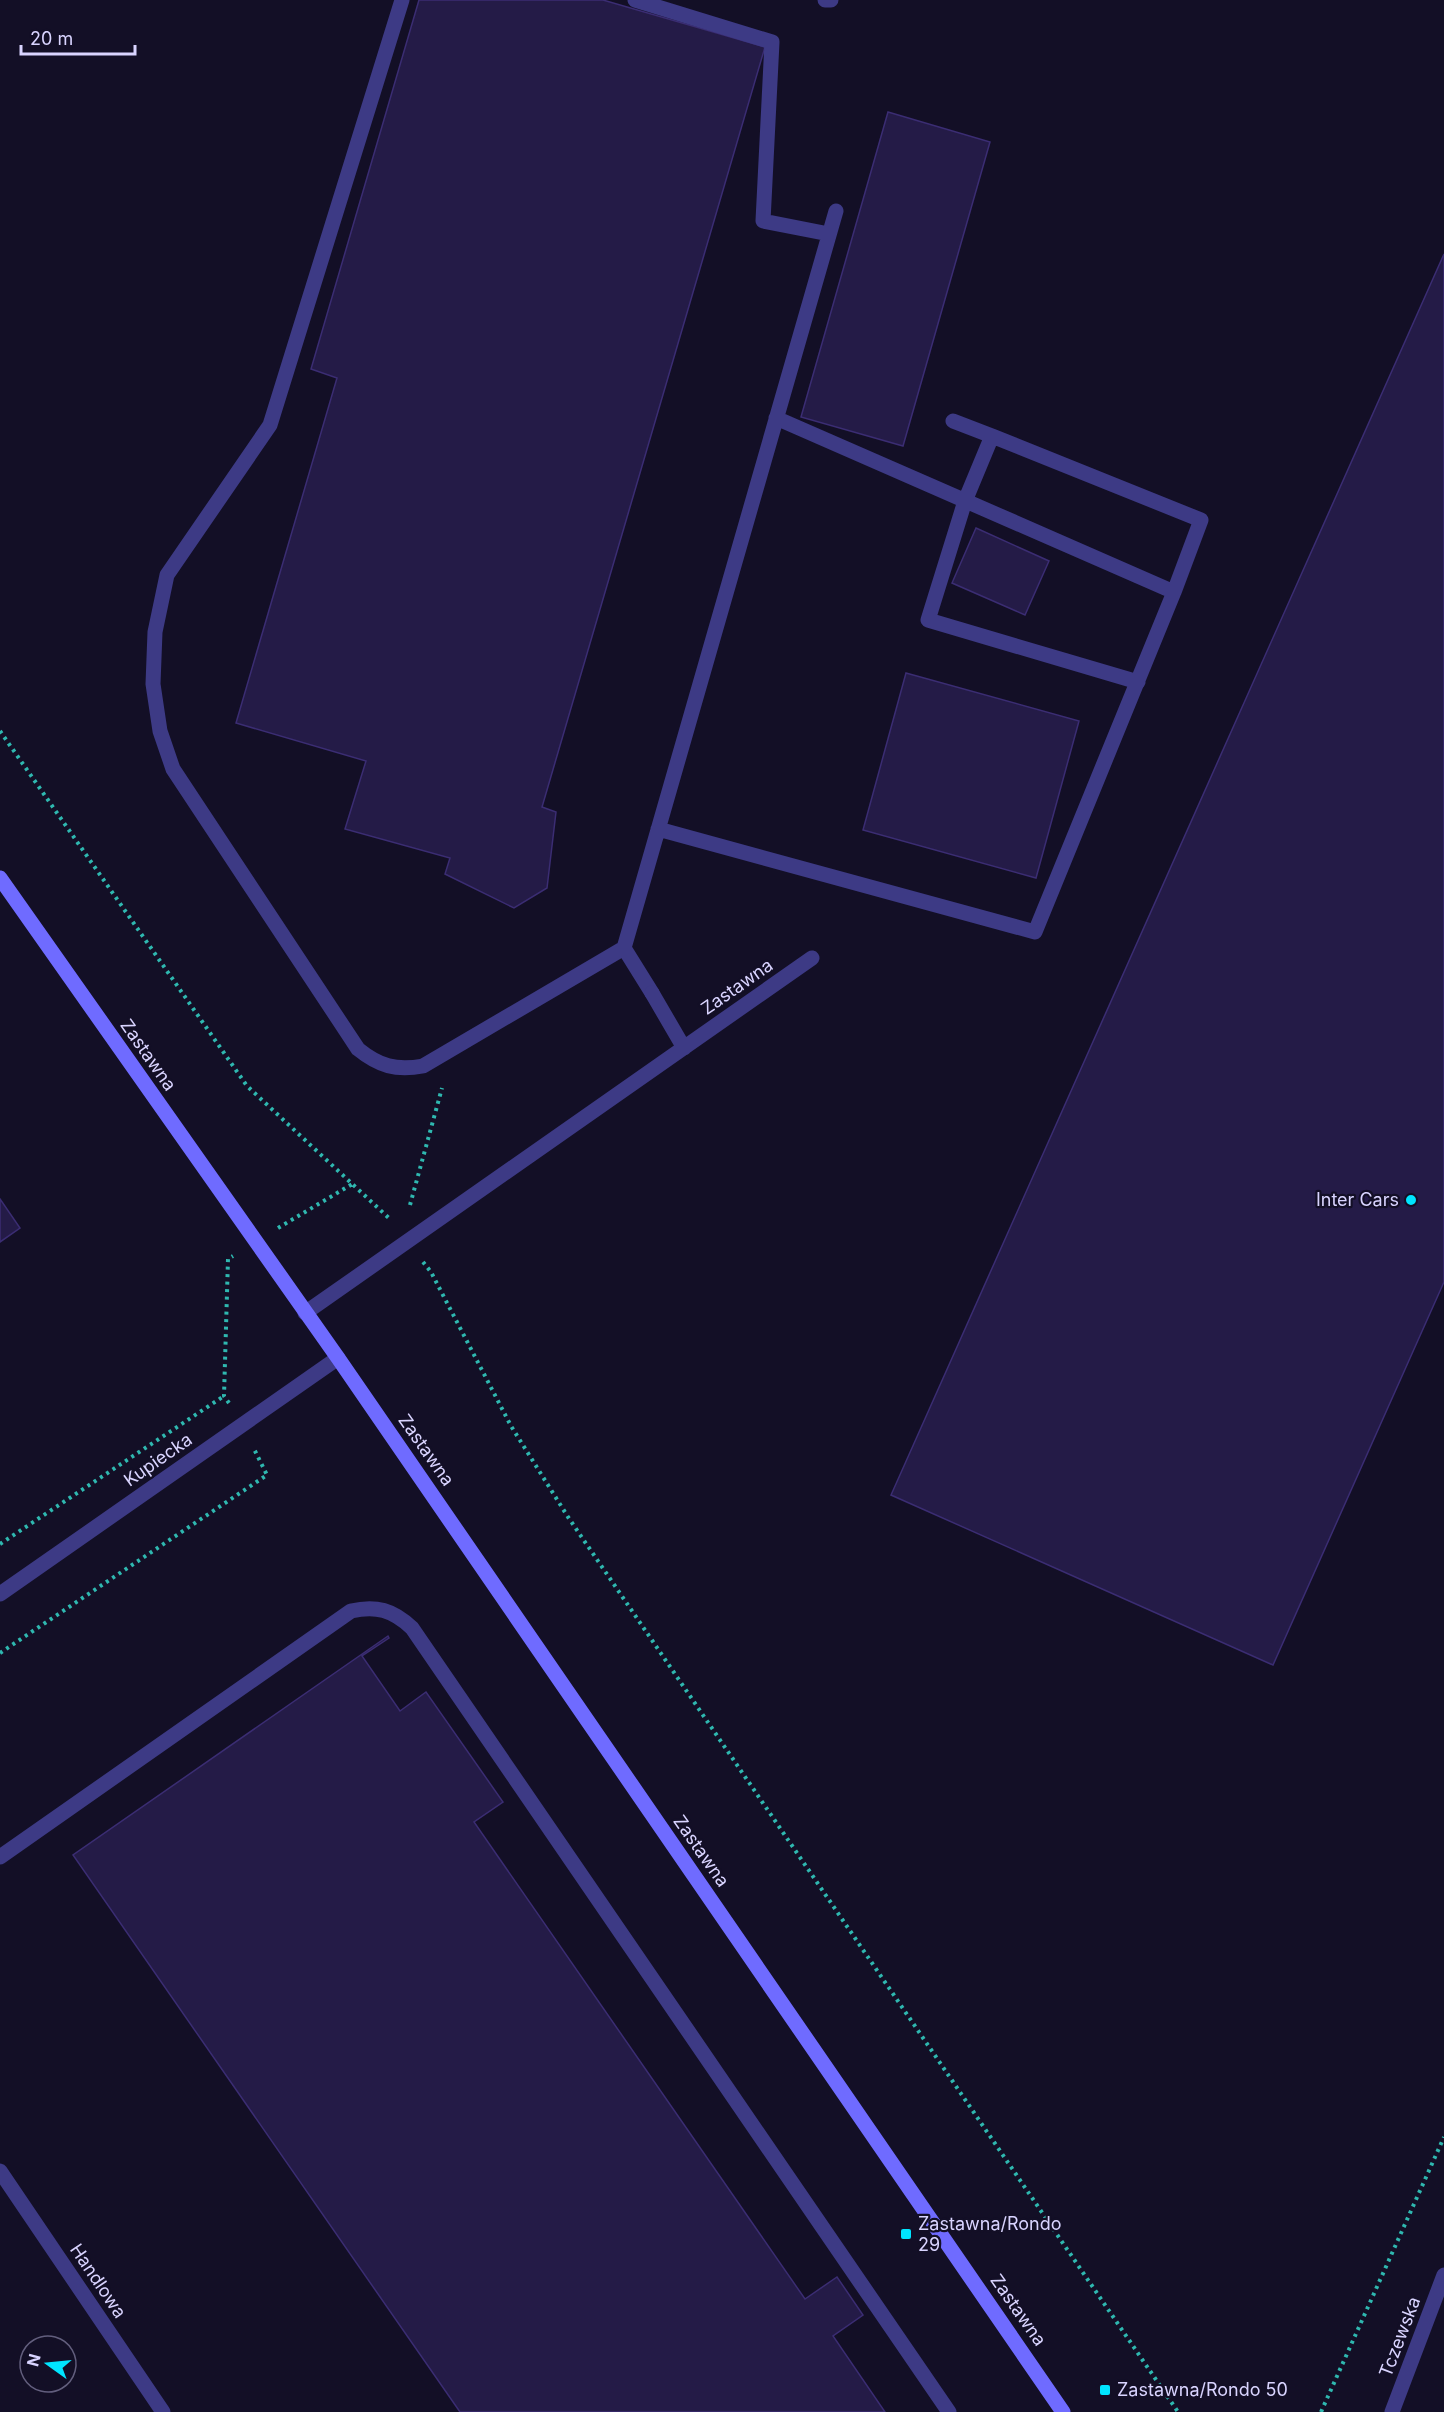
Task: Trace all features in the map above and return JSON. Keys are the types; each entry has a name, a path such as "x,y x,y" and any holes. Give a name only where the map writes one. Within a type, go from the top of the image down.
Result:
{"main road":[{"name":"Zastawna","path":"0,878 338,1358 1063,2412"}],"street":[{"path":"402,0 270,425 167,575 155,632 153,684 160,731 173,769 358,1048 373,1060 397,1068 423,1065 624,948 836,211"},
{"path":"634,0 772,42 763,221 829,234"},
{"path":"825,0 831,0"},
{"path":"776,418 1174,592"},
{"path":"658,829 1035,932 1138,682 1201,520 952,421"},
{"path":"992,436 965,501 928,620 1138,682"},
{"path":"624,948 684,1048"},
{"name":"Zastawna","path":"305,1313 812,958"},
{"name":"Kupiecka","path":"0,1594 338,1358"},
{"path":"0,1857 351,1611 365,1608 384,1610 399,1616 412,1628 949,2412"},
{"name":"Handlowa","path":"0,2171 163,2412"},
{"name":"Tczewska","path":"1392,2412 1444,2275"}],"path":[{"path":"0,731 248,1086 395,1224 401,1217"},
{"path":"408,1212 443,1087"},
{"path":"419,1256 431,1272 511,1426 568,1517 1178,2412"},
{"path":"0,1544 224,1396 243,1424 267,1475 0,1653"},
{"path":"1321,2412 1444,2137"}],"building":[{"path":"419,0 603,0 765,47 542,807 556,812 547,888 514,908 445,874 450,858 345,829 366,761 236,723 337,378 311,369"},
{"path":"888,112 990,142 903,446 801,417"},
{"path":"1444,254 1444,1282 1273,1665 891,1495"},
{"path":"976,528 1049,561 1025,615 952,583"},
{"path":"906,673 1079,721 1036,878 863,830"},
{"path":"0,1199 20,1228 0,1242"},
{"path":"388,1636 389,1638 362,1656 400,1711 426,1692 503,1802 474,1822 805,2299 837,2277 863,2315 833,2336 885,2412 460,2412 73,1855"}],"place":[{"name":"Inter Cars","path":"1411,1200"},
{"name":"Zastawna/Rondo 29","path":"906,2234"},
{"name":"Zastawna/Rondo 50","path":"1105,2390"}]}
